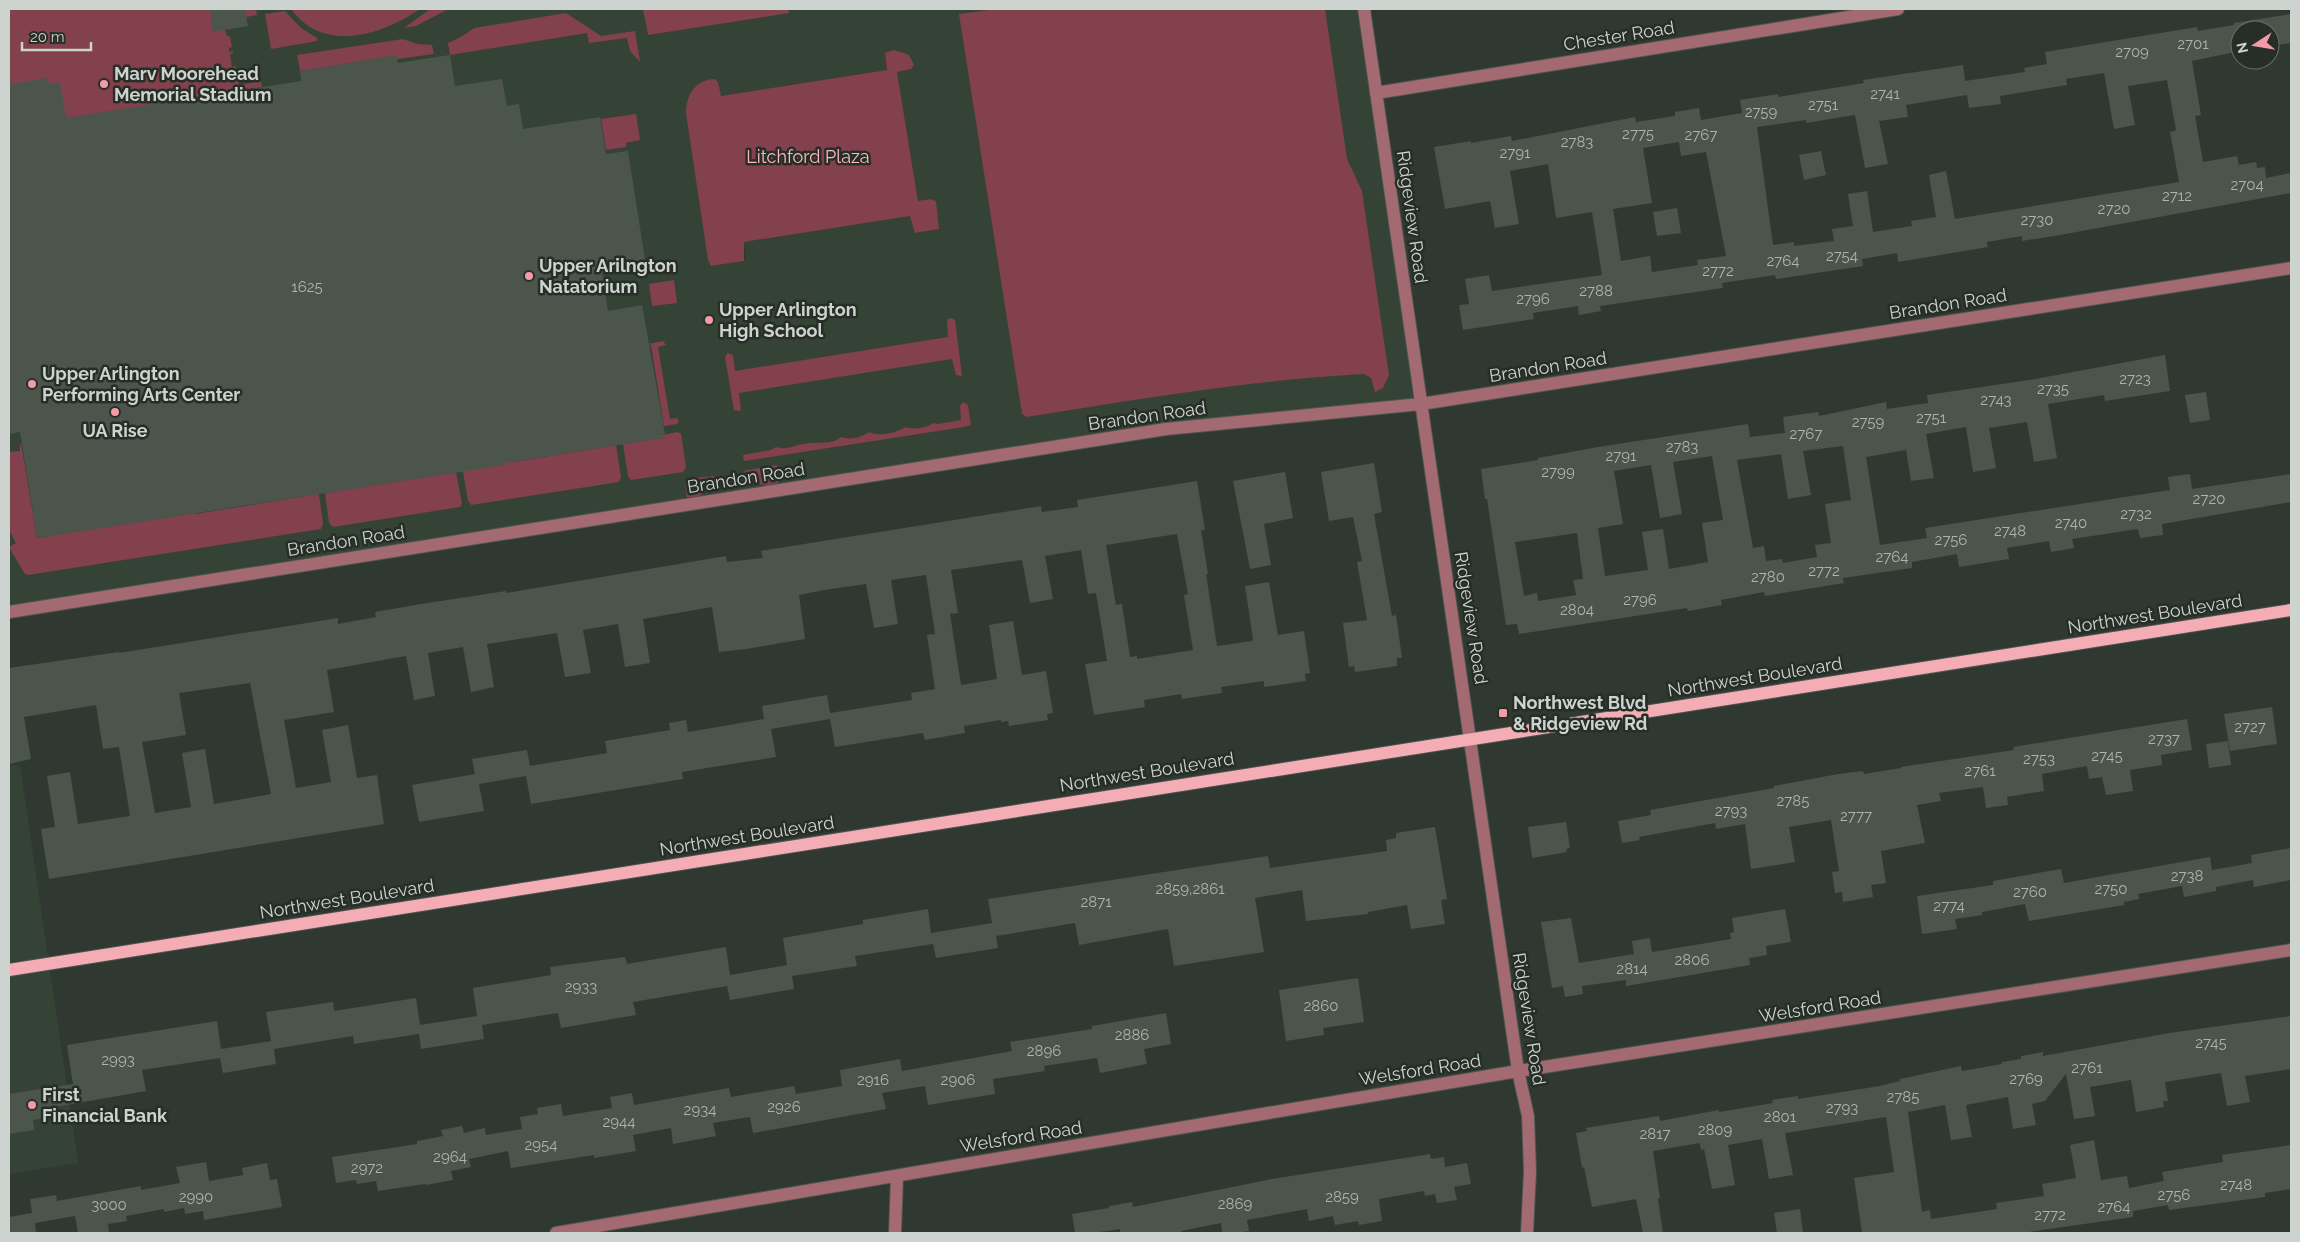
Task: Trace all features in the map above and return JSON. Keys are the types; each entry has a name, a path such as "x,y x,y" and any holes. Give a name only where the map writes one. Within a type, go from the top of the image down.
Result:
{"main road":[{"name":"Northwest Boulevard","path":"9,970 2291,610"}],"street":[{"name":"Ridgeview Road","path":"1364,9 1472,740 1518,1071 1528,1116 1530,1171 1527,1233"},
{"name":"Chester Road","path":"1376,93 1898,9"},
{"name":"Brandon Road","path":"9,612 1166,429 1421,404 2291,268"},
{"name":"Welsford Road","path":"556,1233 1518,1071 2291,950"},
{"path":"895,1233 897,1176"}],"shaded area":[{"name":"Upper Arlington High School","path":"9,9 1364,9 1421,404 1166,429 9,612","holes":["885,55 911,69 897,71 918,202 931,199 936,201 939,229 915,233 911,216 744,242 746,257 744,261 714,266 709,263 686,108 688,98 713,79 718,82 720,96 887,70"]},
{"path":"20,765 78,1163 9,1174 9,766"}],"green space":[{"name":"Marv Moorehead Memorial Stadium","path":"9,9 256,9 257,15 246,17 225,30 227,36 230,36 232,47 229,48 229,52 233,51 230,54 232,67 235,66 236,68 232,70 233,73 236,72 239,85 261,81 262,87 52,121 46,151 9,157"},
{"path":"291,9 420,9 388,26 371,32 354,36 336,36 320,32 304,23"},
{"path":"430,9 448,9 416,26 404,28"},
{"path":"643,9 788,9 789,13 648,35"},
{"path":"996,9 1325,9 1347,159 1362,191 1389,375 1383,388 1375,392 1371,378 1364,374 1321,377 1195,391 1027,417 1022,414 959,14"},
{"path":"285,11 301,28 317,38 317,41 271,49 265,14"},
{"path":"566,13 601,36 635,31 640,62 630,51 627,38 589,43 587,33 450,55 448,43 474,28"},
{"path":"403,39 417,44 432,45 434,54 397,59 396,56 300,71 297,55"},
{"name":"Litchford Plaza","path":"894,50 909,55 914,65 911,69 897,72 918,201 931,199 936,201 939,229 915,233 910,216 744,242 744,261 711,266 708,260 686,113 688,100 697,85 715,79 718,82 721,96 887,70 885,53"},
{"path":"636,114 640,140 626,143 626,147 606,150 601,119"},
{"path":"674,280 677,303 652,306 649,284"},
{"path":"951,318 955,320 962,376 956,375 952,359 739,393 741,409 740,411 734,410 725,358 727,353 733,355 735,371 948,337 947,320"},
{"path":"663,341 666,345 658,347 670,419 677,418 679,421 677,424 664,426 651,345 648,344"},
{"path":"963,402 968,405 971,425 964,427 744,461 743,455 771,450 776,447 787,448 808,443 833,441 841,437 859,437 869,432 888,434 905,427 920,428 933,423 938,424 961,420 960,406"},
{"path":"678,432 681,434 686,467 683,472 631,480 628,476 623,444 663,438 662,435"},
{"path":"21,443 37,538 187,514 193,505 195,514 319,494 323,524 321,529 28,575 24,573 9,547 16,543 9,530 9,452 20,451"},
{"path":"616,445 621,477 619,482 471,505 468,501 463,471 504,455 513,462"},
{"path":"777,465 779,482 769,485 755,482 744,471"},
{"path":"456,472 462,503 460,507 333,527 329,523 325,493"},
{"path":"715,476 711,485 701,495 687,497 685,479"}],"building":[{"path":"210,9 245,9 248,26 213,32"},
{"path":"2291,14 2291,43 2280,45 2280,20 2253,20"},
{"path":"2230,26 2230,53 2192,61 2201,115 2195,116 2203,162 2237,156 2239,165 2256,162 2257,168 2265,167 2266,178 2291,173 2291,193 2060,235 2022,241 2022,236 1987,242 1988,247 1898,262 1897,253 1862,259 1863,266 1776,279 1775,275 1722,283 1723,288 1600,306 1601,311 1579,315 1578,306 1533,313 1534,319 1463,330 1459,305 1469,304 1465,279 1489,275 1492,291 1602,275 1592,212 1556,218 1548,164 1510,171 1519,224 1495,228 1490,201 1445,209 1434,147 1511,136 1512,141 1635,117 1636,122 1675,116 1675,112 1699,108 1701,120 1742,113 1740,100 1778,94 1778,97 1864,83 1863,80 1963,65 1965,81 2025,72 2024,68 2047,64 2045,52 2197,27 2198,31","holes":["2104,73 2114,129 2135,125 2128,86 2167,80 2176,130 2170,132 2179,182 1955,219 1946,171 1929,175 1936,217 1911,221 1912,226 1873,232 1867,191 1848,194 1853,226 1832,229 1834,241 1794,246 1794,242 1773,245 1757,127 1806,120 1806,123 1855,115 1865,168 1888,164 1879,121 1908,117 1906,105 1967,95 1969,108 2001,104 2000,96 2067,85 2066,79","1679,142 1681,156 1706,152 1726,256 1697,260 1698,265 1652,272 1650,256 1621,261 1613,209 1652,203 1643,148"]},
{"path":"396,55 398,63 450,55 455,86 502,79 507,106 519,104 523,129 600,117 606,154 628,151 646,266 602,272 608,311 642,305 665,434 662,435 663,438 505,463 505,465 37,538 20,432 9,434 9,84 48,78 49,84 60,82 66,118 301,81 300,71"},
{"path":"1821,151 1826,175 1804,180 1799,155"},
{"path":"1677,208 1681,233 1657,236 1653,212"},
{"path":"2165,355 2170,391 2105,401 2104,395 2048,404 2057,458 2034,462 2027,422 1989,428 1996,468 1973,472 1966,427 1926,434 1934,478 1911,481 1906,450 1866,457 1880,545 1927,538 1925,528 2170,490 2168,477 2190,474 2192,489 2291,474 2291,502 2162,524 2163,535 2140,538 2138,529 2072,539 2074,548 2051,552 2049,541 2007,548 2009,559 1959,567 1957,554 1912,562 1912,568 1843,578 1844,583 1765,596 1764,592 1721,600 1722,605 1688,611 1687,608 1519,634 1517,624 1506,625 1481,469 1538,460 1538,458 1598,447 1748,424 1750,437 1785,433 1783,417 1818,412 1819,416 1886,402 1887,409 1928,403 1927,395 2035,379","holes":["1843,446 1851,500 1825,504 1831,543 1815,545 1817,557 1783,563 1782,559 1766,561 1764,546 1753,548 1737,460 1781,454 1788,499 1811,495 1803,451","1712,456 1723,520 1702,523 1708,562 1669,569 1663,529 1642,532 1648,570 1605,576 1598,528 1623,524 1614,471 1651,465 1660,518 1682,514 1673,462","1577,533 1583,579 1573,580 1576,595 1538,601 1537,593 1524,596 1515,542"]},
{"path":"2206,392 2210,420 2190,423 2185,395"},
{"path":"1374,463 1382,512 1374,514 1392,616 1396,615 1402,658 1397,658 1397,666 1355,672 1354,666 1349,667 1343,623 1367,620 1357,562 1362,561 1353,517 1329,521 1321,472"},
{"path":"1285,472 1293,518 1264,524 1271,565 1250,569 1233,481"},
{"path":"1197,481 1205,530 1201,530 1208,574 1206,574 1217,646 1252,641 1245,586 1269,582 1278,635 1304,631 1310,673 1305,674 1306,681 1264,687 1264,681 1221,687 1222,693 1182,699 1181,694 1144,700 1145,707 1094,715 1085,664 1107,661 1096,593 1088,594 1081,550 1045,556 1053,599 1030,603 1022,560 951,570 958,613 950,614 961,685 997,679 989,625 1013,621 1022,675 1046,671 1053,713 1047,714 1048,720 1009,726 1008,721 1001,722 1001,720 964,726 965,733 925,740 923,733 835,747 830,719 771,729 776,757 682,772 683,779 531,804 526,776 479,784 484,811 419,822 412,785 475,774 472,759 527,750 530,766 607,753 605,741 670,730 669,723 686,720 688,732 764,719 762,706 827,695 830,713 912,700 911,693 935,689 927,635 935,634 926,575 891,580 898,624 874,628 866,584 824,590 799,595 805,639 746,649 719,652 712,607 643,619 650,663 625,667 618,624 583,630 591,673 565,677 557,633 487,644 494,687 471,692 463,647 428,653 435,696 414,700 406,656 327,670 334,712 284,720 296,788 331,782 322,730 348,725 357,778 377,775 384,824 49,879 41,829 55,827 47,776 70,772 78,824 130,816 119,747 103,749 96,705 24,717 31,759 9,764 9,668 119,653 338,618 338,624 376,617 375,612 506,591 506,593 726,556 727,562 763,558 761,551 1041,506 1042,512 1078,507 1077,500","holes":["1177,534 1188,594 1184,595 1193,650 1137,659 1137,656 1130,657 1122,604 1116,605 1106,545","250,683 271,794 214,804 205,749 182,753 191,807 155,813 142,742 186,735 179,693"]},
{"path":"2272,707 2277,744 2230,751 2224,714"},
{"path":"2187,719 2192,750 2161,755 2162,765 2130,770 2133,791 2106,795 2102,777 2089,779 2087,766 2042,774 2044,791 2007,797 2008,805 1986,808 1983,787 1939,793 1941,801 1917,805 1925,843 1881,851 1886,883 1871,885 1873,897 1843,902 1842,892 1835,893 1832,872 1839,871 1831,820 1789,827 1795,862 1751,869 1745,824 1716,829 1715,823 1639,837 1640,840 1622,843 1618,821 1651,815 1650,810 1774,788 1774,786 1838,774 1863,771 1864,774 2014,750 2013,747"},
{"path":"2228,741 2231,765 2209,768 2206,744"},
{"path":"1566,822 1570,848 1566,849 1567,852 1532,858 1528,827"},
{"path":"1435,827 1447,899 1441,900 1445,924 1411,929 1407,905 1368,912 1368,914 1306,921 1302,890 1255,898 1264,952 1174,966 1168,929 1079,945 1075,923 996,936 998,948 936,958 933,944 855,956 857,966 792,976 794,989 730,1000 727,986 633,1002 636,1015 561,1028 558,1013 482,1025 484,1039 421,1049 419,1034 354,1044 353,1036 274,1049 276,1064 223,1073 220,1058 142,1070 146,1091 55,1107 57,1116 33,1120 34,1130 9,1134 9,1094 73,1084 67,1045 217,1021 221,1049 271,1041 266,1012 333,1002 334,1011 416,998 420,1025 477,1016 473,988 551,975 550,967 625,957 627,964 726,947 730,975 787,965 783,938 863,924 863,920 928,909 931,933 992,923 988,899 1268,856 1270,868 1387,851 1386,840 1396,838 1396,833"},
{"path":"2291,848 2291,880 2254,887 2253,880 2216,887 2216,891 2184,897 2182,886 2138,894 2139,899 2124,902 2124,905 2029,921 2025,904 1982,912 1982,915 1955,919 1957,929 1922,934 1917,896 1993,885 1993,881 2061,869 2064,883 2210,857 2212,870 2252,863 2251,855"},
{"path":"1785,909 1791,942 1766,946 1767,955 1749,958 1750,965 1626,986 1626,980 1582,986 1583,994 1565,997 1563,986 1552,988 1541,922 1571,918 1579,963 1634,954 1632,941 1650,938 1652,952 1731,939 1730,933 1734,932 1732,918"},
{"path":"1358,978 1364,1022 1323,1028 1324,1035 1286,1041 1279,990"},
{"path":"1166,1013 1171,1044 1144,1049 1147,1064 1100,1073 1097,1058 1044,1066 1045,1071 993,1079 995,1094 928,1105 925,1086 882,1093 886,1109 753,1133 750,1117 713,1123 716,1136 673,1144 671,1128 633,1135 636,1151 594,1158 594,1155 511,1168 508,1151 469,1159 471,1167 451,1171 453,1180 426,1185 378,1191 376,1181 357,1184 356,1180 336,1183 332,1157 417,1144 417,1141 443,1136 441,1130 462,1126 464,1133 485,1128 486,1135 522,1129 520,1117 538,1114 537,1108 561,1104 563,1116 612,1108 610,1097 632,1093 634,1105 729,1088 731,1097 794,1086 796,1094 842,1086 840,1070 900,1059 902,1071 1012,1051 1010,1042 1092,1029 1092,1026"},
{"path":"2291,1016 2291,1069 2245,1076 2250,1102 2227,1106 2221,1073 2165,1082 2168,1101 2163,1101 2164,1107 2136,1112 2131,1080 2090,1087 2095,1116 2074,1119 2066,1074 2045,1101 2032,1104 2036,1125 2013,1129 2008,1097 1966,1105 1972,1137 1951,1140 1945,1105 1908,1112 1922,1212 1930,1210 1931,1219 1997,1209 1996,1203 2044,1196 2042,1184 2076,1178 2070,1145 2094,1140 2101,1180 2127,1176 2129,1188 2164,1181 2162,1172 2223,1162 2222,1155 2291,1145 2291,1189 2265,1193 2265,1197 2169,1210 2168,1205 2133,1211 2133,1217 2022,1233 1862,1233 1854,1178 1894,1172 1886,1117 1785,1133 1793,1175 1769,1179 1762,1139 1728,1145 1735,1185 1712,1189 1704,1149 1701,1150 1700,1143 1653,1151 1663,1233 1643,1233 1636,1199 1592,1207 1584,1167 1582,1168 1576,1133 1587,1131 1586,1128 1659,1116 1660,1121 1719,1110 1719,1112 1773,1103 1772,1100 1798,1096 1798,1099 1880,1086 1900,1081 1900,1079 1961,1066 1962,1071 2002,1064 2002,1062 2021,1059 2021,1056 2043,1052 2043,1056 2169,1033"},
{"path":"1430,1154 1431,1159 1444,1157 1445,1167 1467,1163 1471,1184 1454,1187 1457,1200 1437,1203 1435,1194 1425,1196 1424,1191 1379,1199 1382,1221 1359,1225 1358,1221 1335,1225 1333,1216 1309,1221 1307,1209 1247,1220 1249,1231 1234,1233 1222,1233 1221,1223 1181,1231 1181,1233 1120,1233 1120,1229 1093,1233 1075,1233 1072,1214 1132,1202 1133,1207 1272,1179"},
{"path":"206,1162 209,1181 243,1175 242,1168 267,1163 270,1180 277,1179 282,1207 204,1220 203,1211 185,1214 184,1208 164,1212 164,1209 126,1216 127,1221 108,1224 109,1233 78,1233 75,1216 35,1223 36,1233 9,1233 9,1217 32,1213 30,1199 56,1195 57,1201 141,1186 141,1190 180,1183 176,1167"},
{"path":"1800,1209 1803,1233 1777,1233 1774,1213"}],"place":[{"name":"Marv Moorehead Memorial Stadium","path":"104,84"},
{"name":"Upper Arilngton Natatorium","path":"529,276"},
{"name":"Upper Arlington High School","path":"709,320"},
{"name":"Upper Arlington Performing Arts Center","path":"32,384"},
{"name":"UA Rise","path":"115,412"},
{"name":"Northwest Blvd & Ridgeview Rd","path":"1503,713"},
{"name":"First Financial Bank","path":"32,1105"}]}
